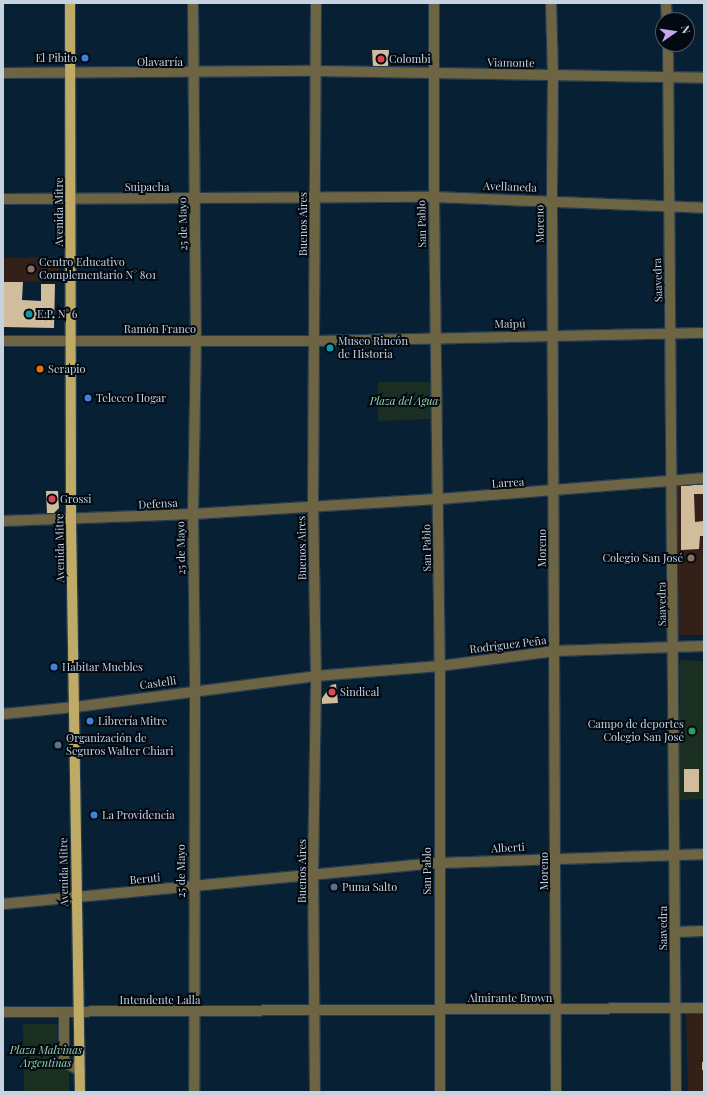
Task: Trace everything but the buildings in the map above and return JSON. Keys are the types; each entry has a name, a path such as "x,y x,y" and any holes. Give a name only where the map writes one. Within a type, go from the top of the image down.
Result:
{"main road":[{"name":"Avenida Mitre","path":"70,3 72,341 71,520 75,707 76,897 80,1012 80,1092"}],"street":[{"name":"25 de Mayo","path":"193,3 196,341 193,514 195,690 193,887 194,1092"},
{"name":"Buenos Aires","path":"315,1092 316,1011 313,875 316,676 313,507 316,341 316,3"},
{"name":"San Pablo","path":"434,3 436,74 434,197 440,666 440,1092"},
{"name":"Moreno","path":"550,3 553,76 552,201 554,335 556,1092"},
{"name":"Saavedra","path":"668,52 670,78 667,206 672,333 676,1092"},
{"name":"Olavarría","path":"3,73 193,74 317,71"},
{"name":"Viamonte","path":"317,71 704,78"},
{"name":"Avellaneda","path":"315,197 434,197 704,208"},
{"name":"Suipacha","path":"3,199 71,200 315,197"},
{"name":"Maipú","path":"316,341 704,333"},
{"name":"Ramón Franco","path":"3,341 316,341"},
{"name":"Larrea","path":"313,507 554,492 704,478"},
{"name":"Defensa","path":"3,521 71,520 313,507"},
{"name":"Rodríguez Peña","path":"316,676 440,666 555,651 674,645 704,646"},
{"name":"Castelli","path":"3,714 75,707 195,690 316,676"},
{"name":"Alberti","path":"313,875 439,863 556,857 704,854"},
{"name":"Beruti","path":"3,904 313,875"},
{"path":"675,932 704,931"},
{"name":"Almirante Brown","path":"316,1011 556,1011 704,1008"},
{"name":"Intendente Lalla","path":"3,1012 316,1011"},
{"path":"64,1012 64,1062 80,1071"}],"shaded area":[{"name":"Centro Educativo Complementario N° 801","path":"59,257 60,281 3,282 3,258"},
{"name":"Colegio San José","path":"704,479 704,635 678,635 678,481"},
{"path":"686,1012 704,1012 704,1092 688,1092"}],"green space":[{"name":"Plaza del Agua","path":"378,382 430,382 430,419 378,421"},
{"name":"Campo de deportes Colegio San José","path":"682,660 704,661 704,799 680,800 679,663"},
{"name":"Plaza Malvinas Argentinas","path":"23,1024 69,1024 69,1092 24,1092"}],"place":[{"name":"El Pibito","path":"85,58"},
{"name":"Colombi","path":"381,59"},
{"name":"Centro Educativo Complementario N° 801","path":"31,269"},
{"name":"E.P. N° 6","path":"29,314"},
{"name":"Museo Rincón de Historia","path":"330,348"},
{"name":"Serapio","path":"40,369"},
{"name":"Telecco Hogar","path":"88,398"},
{"name":"Grossi","path":"52,499"},
{"name":"Colegio San José","path":"691,558"},
{"name":"Habitar Muebles","path":"54,667"},
{"name":"Sindical","path":"332,692"},
{"name":"Librería Mitre","path":"90,721"},
{"name":"Campo de deportes Colegio San José","path":"692,731"},
{"name":"Organización de Seguros Walter Chiari","path":"58,745"},
{"name":"La Providencia","path":"94,815"},
{"name":"Puma Salto","path":"334,887"}]}
